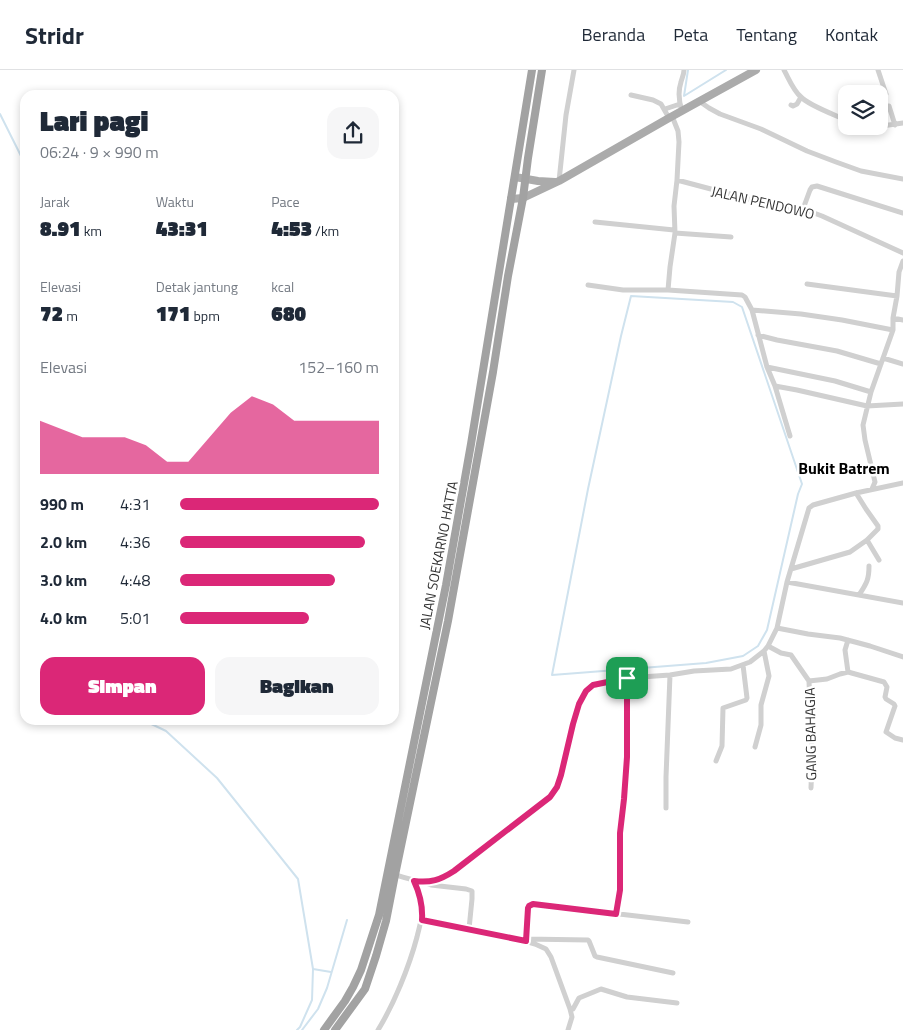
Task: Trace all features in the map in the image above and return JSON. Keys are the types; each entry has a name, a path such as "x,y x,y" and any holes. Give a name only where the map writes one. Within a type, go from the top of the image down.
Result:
{"highway":[{"name":"JALAN SOEKARNO HATTA","path":"335,1030 365,989 386,921 391,874 471,444 532,70"},
{"name":"JALAN SOEKARNO HATTA","path":"324,1030 345,1001 361,970 391,874 448,621 523,198 542,70"}],"main road":[{"path":"511,199 523,198 558,181 671,117 681,108 699,101 756,70"},
{"path":"515,177 526,180 558,181"}],"street":[{"path":"558,181 574,70"},
{"path":"665,109 681,108 680,84 684,70"},
{"path":"784,70 801,97 807,102 838,116"},
{"path":"878,70 883,85"},
{"path":"631,95 662,104 678,131 674,232 668,290"},
{"path":"791,105 797,104 801,97"},
{"path":"699,101 720,114 761,129 807,151 861,171 903,179"},
{"path":"889,106 895,124"},
{"path":"888,125 903,123"},
{"name":"JALAN PENDOWO","path":"677,180 756,201 802,209 822,216 903,253"},
{"path":"802,209 810,190 812,187 817,186 903,213"},
{"path":"595,222 731,237"},
{"path":"872,489 874,482 863,425 867,406 892,330 893,318 901,289 899,272 903,261"},
{"path":"807,284 898,296"},
{"path":"588,285 623,290 668,290 742,295 745,297 752,310 767,367 775,386 790,436"},
{"path":"752,310 801,314 892,330"},
{"path":"893,318 903,320"},
{"path":"758,335 903,364"},
{"path":"767,367 835,381 872,392"},
{"path":"775,386 867,406 903,404"},
{"path":"391,874 414,881 425,882 440,879 454,871 550,797 554,793 559,781 579,704 586,691 593,685 627,678 731,669 743,665 760,655 768,646 777,628 787,582 809,508 813,505 856,493 903,483"},
{"path":"791,569 850,552 867,540 878,529 878,526 856,493"},
{"path":"867,540 880,560"},
{"path":"859,595 869,577 869,566"},
{"path":"787,582 903,603"},
{"path":"777,628 848,640 903,657"},
{"path":"848,640 846,650 848,672"},
{"name":"GANG BAHAGIA","path":"768,646 781,653 791,655 809,681 812,760 811,788"},
{"path":"755,747 761,725 761,704 768,676 764,651"},
{"path":"716,761 722,746 723,708 747,698 743,665"},
{"path":"809,681 827,679 848,672 885,683 887,686 886,699 894,704 886,732 895,738 903,740"},
{"path":"666,808 670,675"},
{"path":"616,914 620,890 620,833 627,757 627,678"},
{"path":"378,1030 401,984 422,920 420,894 414,881"},
{"path":"425,882 431,885 466,889 472,892 469,929"},
{"path":"526,940 528,908 531,904 688,922"},
{"path":"422,920 526,940 588,940 596,958 673,973"},
{"path":"526,940 546,949 549,953 572,1017 568,1030"},
{"path":"570,1009 573,1009 579,998 601,989 626,997 677,1003"}],"waterway":[{"path":"688,70 684,96 726,70"},
{"path":"0,114 20,154"},
{"path":"631,296 733,302 742,307 802,484 798,494 767,630 758,646 743,656 706,663 552,675 588,489 631,296"},
{"path":"153,725 166,731 217,778 298,879 313,969 312,1000 297,1030"},
{"path":"302,1030 318,1009 327,988 347,920"},
{"path":"313,969 331,972"}],"district":[{"name":"Bukit Batrem","path":"844,468"}],"route":[{"path":"627,678 627,757 619,852 620,890 616,914 531,904 528,908 526,941 422,920 420,894 414,881 433,881 454,871 550,797 557,787 561,775 573,724 582,697 589,687 593,685 627,678"}]}
